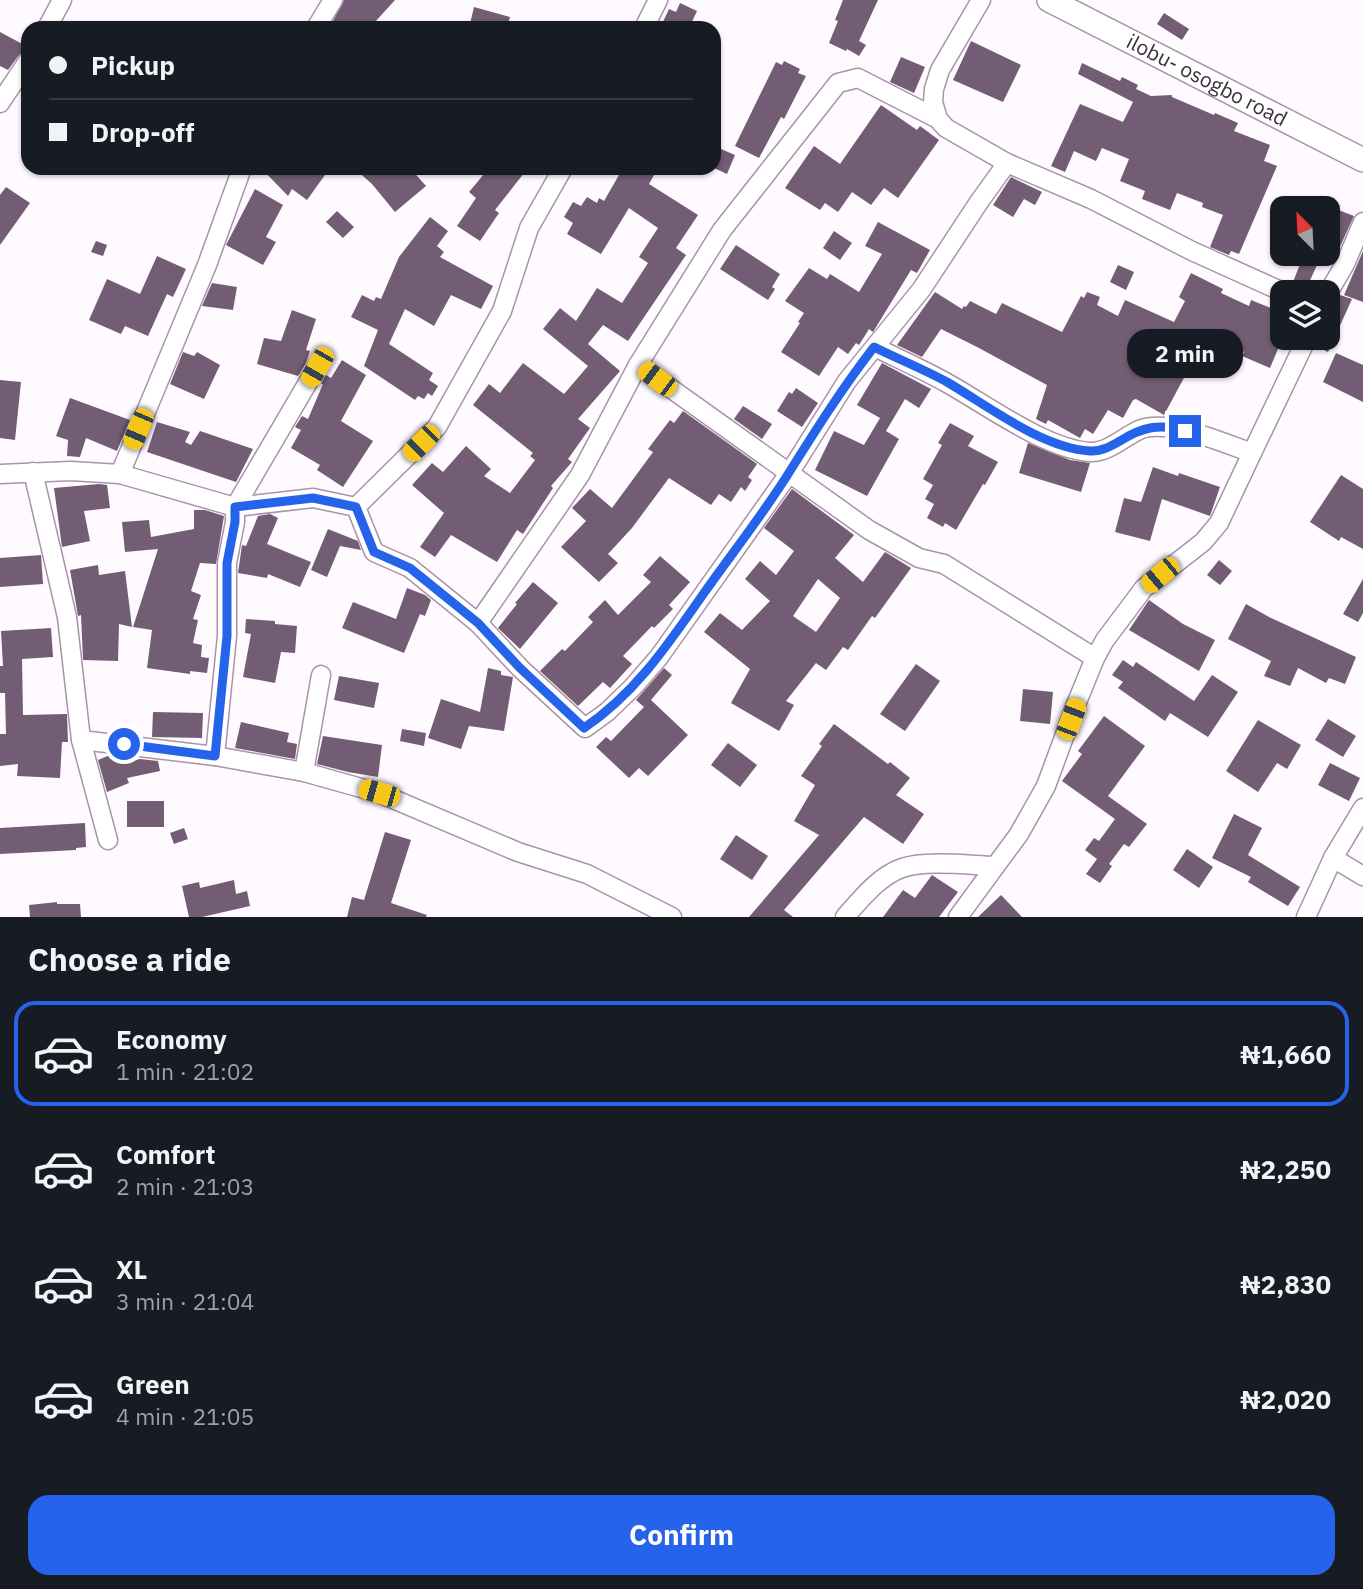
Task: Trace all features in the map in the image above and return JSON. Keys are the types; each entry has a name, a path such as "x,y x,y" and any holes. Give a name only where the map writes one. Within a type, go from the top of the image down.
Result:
{"main road":[{"name":"ilobu- osogbo road","path":"1049,0 1363,160"}],"street":[{"path":"51,21 62,0"},
{"path":"320,21 333,0"},
{"path":"648,21 658,0"},
{"path":"981,0 940,70 933,102 938,118 946,128 1007,163 1091,200 1192,251 1270,286"},
{"path":"0,103 21,72"},
{"path":"478,623 580,475 638,365 722,230 838,83 858,78 938,118"},
{"path":"356,507 374,552 410,568 478,623 520,668 584,728 607,712 659,657 790,472 847,381 921,290 1007,163"},
{"path":"120,474 206,265 239,175"},
{"path":"356,507 437,427 502,311 529,228 559,175"},
{"path":"1336,280 1363,222"},
{"path":"874,347 944,381 1027,429 1067,446 1091,452 1110,447 1142,429 1171,426 1252,453"},
{"path":"958,917 1019,834 1046,786 1095,658 1123,613 1144,588 1203,542 1219,523 1301,350"},
{"path":"638,365 869,530 919,558 943,564 1095,658"},
{"path":"215,756 227,636 227,563 235,522 235,507 317,367"},
{"path":"0,474 71,471 120,474 235,507 313,498 356,507"},
{"path":"33,472 67,617 81,740 108,841"},
{"path":"304,772 320,675"},
{"path":"81,740 215,756 304,772 379,793 518,852 587,874 639,910 672,917"},
{"path":"1306,917 1333,858 1363,808"},
{"path":"1333,858 1363,876"},
{"path":"845,917 885,877 902,868 922,865 994,866"}],"building":[{"path":"344,0 395,0 376,21 333,21"},
{"path":"843,0 878,0 859,41 866,45 859,56 829,43"},
{"path":"680,3 697,11 692,21 663,21 669,9 676,12"},
{"path":"474,7 510,17 509,21 471,21"},
{"path":"1164,13 1189,29 1182,40 1157,24"},
{"path":"0,32 21,43 21,54 8,70 0,66"},
{"path":"971,41 1021,65 1003,102 953,80"},
{"path":"901,57 925,67 914,93 890,82"},
{"path":"784,61 800,69 798,73 806,76 784,119 781,117 759,158 735,146 776,62 782,65"},
{"path":"1082,63 1120,81 1122,77 1138,85 1136,89 1151,96 1172,95 1238,123 1234,131 1270,145 1264,161 1277,166 1239,254 1231,251 1229,255 1210,247 1223,215 1202,207 1203,203 1177,193 1170,210 1142,199 1145,191 1120,181 1129,159 1102,148 1096,161 1074,151 1065,172 1051,166 1080,104 1123,122 1133,102 1078,74"},
{"path":"881,105 917,130 920,126 939,140 898,198 884,188 871,205 852,192 838,212 825,203 820,210 785,188 814,146 840,164"},
{"path":"721,149 735,155 727,174 721,171"},
{"path":"268,175 325,175 307,200 292,189 288,196"},
{"path":"362,175 416,175 426,186 395,212"},
{"path":"483,175 522,175 495,210 499,213 480,241 457,226 476,198 469,192"},
{"path":"619,175 654,175 649,184 698,215 676,248 686,255 628,341 603,325 588,344 620,371 578,419 590,428 568,459 572,462 551,486 553,488 523,534 517,530 497,562 451,535 435,557 420,547 444,513 412,485 432,463 443,472 466,446 491,469 484,476 510,493 535,460 530,456 533,453 473,405 489,384 500,393 523,363 564,394 588,366 543,329 560,308 576,321 597,288 622,303 648,263 639,257 658,228 629,208 601,254 567,234 573,223 564,217 573,202 581,206 587,197 597,203 599,198 604,201"},
{"path":"1011,177 1042,192 1035,205 1024,199 1013,217 993,205"},
{"path":"6,187 30,203 0,245 0,195"},
{"path":"255,189 283,205 266,237 276,242 263,265 226,245"},
{"path":"337,211 354,227 343,238 326,222"},
{"path":"1340,211 1354,216 1340,247"},
{"path":"430,217 448,231 437,246 444,252 440,257 493,286 481,309 451,295 434,326 405,309 389,344 433,373 429,380 438,386 432,396 428,393 424,399 418,396 415,400 364,366 378,330 351,317 362,295 374,301 376,297 381,299 399,257"},
{"path":"878,222 930,250 917,273 911,270 873,332 869,329 859,345 856,343 848,354 838,347 819,376 781,352 804,313 785,301 809,268 827,279 830,274 859,292 882,254 865,246"},
{"path":"834,231 852,243 840,260 823,248"},
{"path":"96,241 107,245 103,256 91,252"},
{"path":"736,245 780,274 768,300 720,269"},
{"path":"1363,251 1363,302 1344,295"},
{"path":"157,256 186,269 173,297 167,294 148,336 125,326 121,334 89,320 107,279 140,294"},
{"path":"1118,265 1134,272 1126,290 1110,282"},
{"path":"1299,266 1317,266 1310,280 1294,280"},
{"path":"1191,273 1223,289 1221,293 1249,306 1251,300 1270,308 1270,350 1278,350 1270,368 1242,356 1244,352 1207,335 1164,415 1136,399 1123,418 1108,410 1093,434 1085,429 1080,438 1048,420 1046,424 1036,419 1047,385 979,348 941,329 922,357 897,345 935,292 962,309 970,301 996,314 1002,303 1062,332 1081,296 1084,298 1087,292 1100,297 1097,305 1118,316 1125,300 1174,322 1185,301 1179,297"},
{"path":"212,283 237,287 233,310 202,306"},
{"path":"1340,295 1352,299 1340,326"},
{"path":"292,310 316,319 306,350 310,351 298,376 257,364 264,338 281,341"},
{"path":"183,352 194,356 197,352 220,365 204,399 170,384"},
{"path":"1336,353 1363,365 1363,402 1323,382"},
{"path":"342,360 366,375 341,421 373,441 343,487 317,470 320,465 291,448 301,430 295,427 302,416 308,419 326,375 331,378"},
{"path":"882,363 931,389 919,408 905,399 886,431 899,439 867,496 815,470 834,431 864,445 880,418 857,405"},
{"path":"0,380 21,382 15,440 0,438"},
{"path":"796,388 818,403 802,427 777,411 789,392 792,394"},
{"path":"70,398 130,420 117,451 86,438 80,457 67,456 68,440 56,436"},
{"path":"743,406 772,424 762,439 734,419"},
{"path":"683,411 757,464 748,477 752,480 745,491 741,487 731,502 719,494 711,505 669,478 632,528 608,554 618,563 599,582 561,547 586,521 572,508 590,489 612,508 653,452 648,449 670,420 674,423"},
{"path":"157,422 190,432 185,442 191,445 200,431 253,449 236,482 147,452"},
{"path":"950,423 974,436 968,446 998,462 956,530 945,523 943,527 927,518 934,504 925,499 933,485 923,479 942,445 938,443"},
{"path":"1028,443 1070,460 1090,463 1081,492 1019,473"},
{"path":"1153,467 1220,487 1210,516 1162,499 1150,541 1115,532 1124,498 1141,502"},
{"path":"1341,475 1363,489 1363,549 1341,537 1339,541 1310,522"},
{"path":"107,485 110,508 84,511 90,541 62,547 54,488"},
{"path":"792,489 854,535 835,558 863,582 885,552 911,568 848,650 843,647 826,670 816,663 786,701 794,705 779,731 731,703 750,669 704,632 720,613 742,630 770,601 745,579 760,561 776,575 794,551 764,528","holes":["818,579 840,598 816,632 793,616"]},
{"path":"194,510 205,510 224,516 216,564 200,563 191,591 201,595 193,619 198,620 193,643 202,645 201,657 209,658 207,673 190,671 190,674 147,668 152,630 133,627 158,549 125,552 122,522 149,520 151,537 194,529"},
{"path":"270,514 278,518 267,544 311,562 300,587 268,574 267,578 238,573 242,545 246,546 258,516"},
{"path":"328,529 358,541 361,550 340,546 327,577 311,570"},
{"path":"41,555 43,584 0,587 0,558"},
{"path":"660,556 690,582 669,605 673,609 623,656 632,664 610,688 603,682 578,706 540,671 562,649 565,651 593,622 588,617 605,600 618,615 651,582 643,575"},
{"path":"1219,560 1232,571 1220,585 1207,575"},
{"path":"98,565 99,575 125,571 132,627 119,624 118,661 83,660 81,615 78,616 70,570"},
{"path":"1363,579 1363,613 1358,622 1343,614"},
{"path":"533,582 558,603 520,649 498,628"},
{"path":"407,588 431,600 425,616 420,614 404,653 342,628 353,602 396,619"},
{"path":"1149,600 1183,624 1215,640 1199,671 1129,630"},
{"path":"1246,604 1356,657 1345,684 1329,678 1326,683 1298,668 1290,686 1264,676 1271,661 1228,639"},
{"path":"246,619 297,626 295,653 281,652 275,683 243,677 251,634 245,633"},
{"path":"51,628 53,657 22,659 23,715 67,714 68,742 62,742 60,778 17,776 18,764 0,766 0,734 6,734 5,693 0,693 0,666 3,666 1,631"},
{"path":"1123,660 1133,667 1136,662 1194,701 1212,675 1238,692 1208,737 1170,713 1165,721 1118,688 1123,682 1112,675"},
{"path":"916,664 940,681 905,731 880,714"},
{"path":"488,668 501,671 501,675 513,677 504,731 469,726 461,749 428,738 441,699 480,712"},
{"path":"664,668 672,675 651,700 688,735 648,776 639,768 629,778 596,747 606,737 611,741 644,707 636,700"},
{"path":"339,676 379,683 374,708 334,700"},
{"path":"1023,689 1053,692 1050,724 1020,721"},
{"path":"153,712 203,713 202,738 152,737"},
{"path":"1104,716 1145,746 1108,796 1147,824 1129,847 1124,844 1109,864 1112,866 1100,883 1086,874 1097,859 1085,850 1094,838 1099,841 1115,819 1062,781 1082,754 1078,751"},
{"path":"1328,719 1356,736 1343,757 1315,740"},
{"path":"1258,720 1301,745 1287,769 1277,763 1258,792 1226,771"},
{"path":"241,722 289,733 287,742 297,744 295,759 235,748"},
{"path":"834,724 910,778 896,795 924,814 903,844 864,817 784,910 793,917 749,917 819,835 794,821 815,785 801,776"},
{"path":"402,729 426,733 424,746 400,741"},
{"path":"323,736 382,745 378,777 317,764"},
{"path":"728,743 757,765 740,787 711,765"},
{"path":"110,755 118,756 121,763 140,759 158,761 160,771 127,778 129,783 107,792 98,760"},
{"path":"1330,763 1360,778 1349,801 1318,785"},
{"path":"127,801 164,801 164,827 127,827"},
{"path":"1234,814 1262,828 1248,855 1300,887 1288,906 1248,882 1251,877 1212,858"},
{"path":"85,823 86,847 76,850 0,854 0,828"},
{"path":"184,828 188,839 174,844 170,833"},
{"path":"385,832 411,840 391,903 427,915 426,917 347,917 352,897 364,900"},
{"path":"736,835 768,856 752,880 720,859"},
{"path":"1187,849 1213,867 1199,888 1173,870"},
{"path":"932,875 958,892 939,917 883,917 903,890 915,898"},
{"path":"234,880 236,894 247,891 250,906 202,917 189,917 182,886 199,882 200,888"},
{"path":"1001,895 1022,917 978,917"},
{"path":"57,902 80,904 81,917 30,917 29,905"}],"route":[{"path":"124,744 215,756 227,636 227,563 235,522 235,507 313,498 356,507 374,552 410,568 478,623 520,668 584,728 607,712 659,657 790,472 847,381 874,347 944,381 1027,429 1067,446 1091,452 1110,447 1142,429 1171,426 1185,431"}]}
